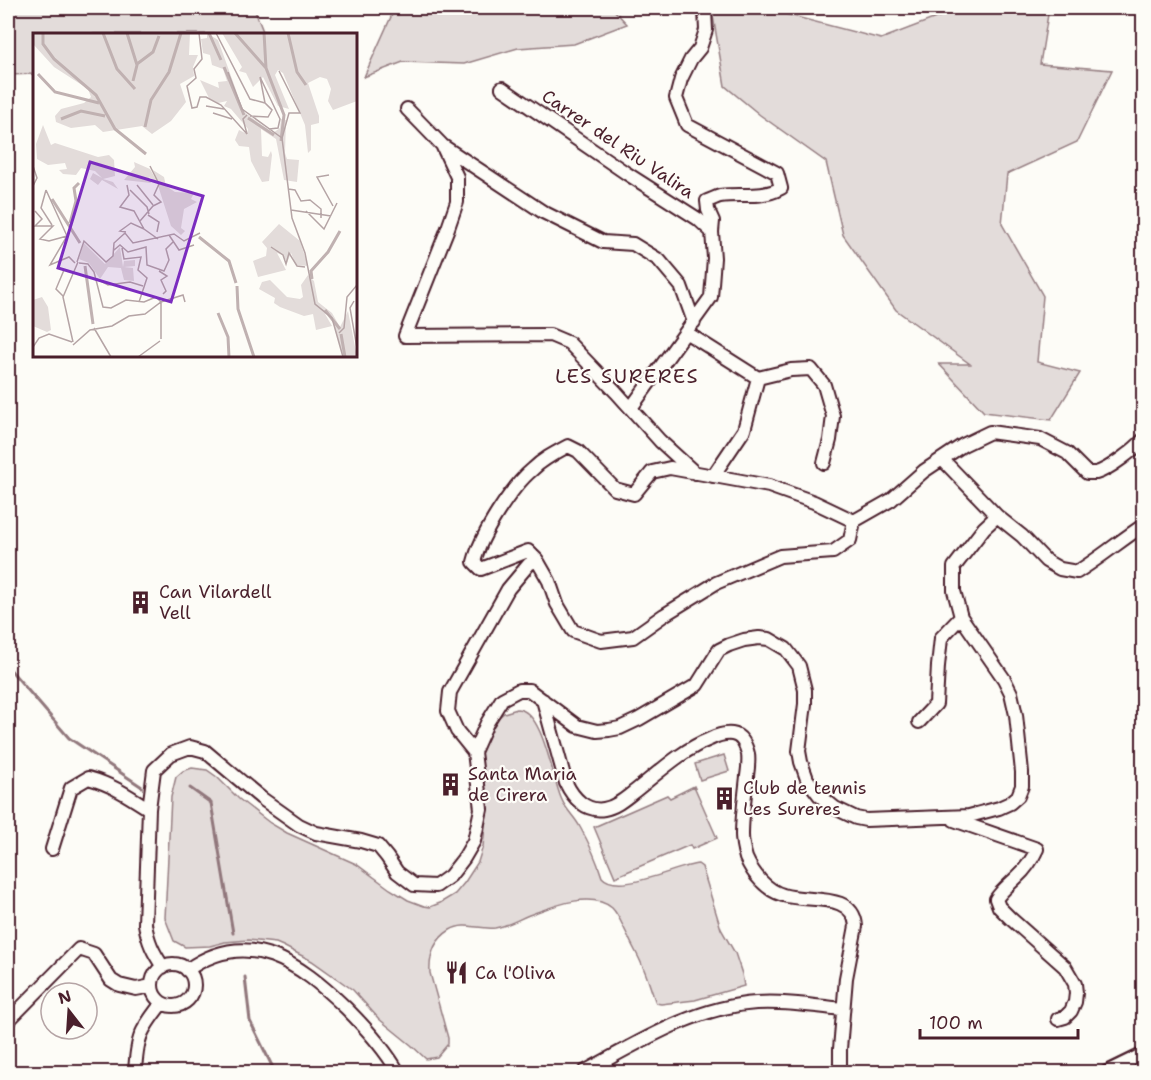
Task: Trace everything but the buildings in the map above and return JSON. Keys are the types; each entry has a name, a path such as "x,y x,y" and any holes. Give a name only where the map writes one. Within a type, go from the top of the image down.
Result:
{"street":[{"path":"631,408 711,297 714,258 713,221 707,201 719,196 771,194 781,188 777,173 687,125 676,98 681,79 691,59 700,48 706,30 703,8"},
{"name":"Carrer del Riu Valira","path":"502,87 626,173 698,219 712,232"},
{"path":"407,109 442,146 543,212 603,242 633,244 658,260 681,286 690,327 758,378"},
{"path":"442,146 457,177 457,202 405,336 550,335 569,343 660,441 695,473"},
{"path":"758,378 791,370 812,369 824,385 833,416 824,463"},
{"path":"713,476 744,429 758,378"},
{"path":"854,521 814,502 769,486 670,468 652,472 634,494 615,489 578,451 568,447 551,455 531,470 508,496 478,547 474,562 481,569 528,551 537,560 549,581 556,604 573,631 601,641 633,637 716,583 780,556 833,552 850,540 854,521 891,501 924,471 963,445 990,432 1040,439 1067,453 1087,473 1096,473 1114,463 1137,447 1143,439"},
{"path":"942,459 997,516 1022,536 1046,561 1060,569 1077,572 1143,525"},
{"path":"162,967 148,940 145,924 149,809 154,770 171,754 190,747 205,751 261,798 299,825 316,833 378,846 397,872 414,885 436,886 450,876 474,841 481,809 474,752 487,723 502,699 519,690 529,690 577,726 597,731 620,728 697,686 719,650 744,640 759,638 769,639 786,649 799,666 805,690 799,751 801,762 807,779 827,802 846,814 867,820 969,816 1010,803 1018,796 1022,786 1019,739 1011,693 1004,679 961,617 954,591 954,567 984,528 997,516"},
{"path":"474,752 457,731 448,711 450,692 508,589 528,564 537,560"},
{"path":"919,722 936,704 941,638 961,617"},
{"path":"543,700 571,794 587,807 597,810 619,803 702,742 731,734 743,741 749,756 742,837 752,871 770,889 783,895 838,903 846,907 855,918 856,926 846,978 840,1072"},
{"path":"52,849 71,788 88,778 125,793 149,809"},
{"path":"947,817 1037,849 1031,861 996,898 999,907 1065,968 1075,984 1075,1002 1071,1011 1065,1017 1058,1019"},
{"path":"8,1021 79,949 94,954 111,980 119,985 136,989 152,986"},
{"path":"187,970 198,962 232,951 256,951 278,957 312,977 333,995 366,1029 399,1071"},
{"path":"175,964 187,970 194,984 189,998 174,1005 162,1003 152,986 154,976 162,967 175,964"},
{"path":"584,1072 683,1020 715,1010 771,1002 843,1009"},
{"path":"135,1072 136,1046 140,1035 162,1003"},
{"path":"1107,1072 1143,1054"}],"shaded area":[{"path":"8,8 254,8 264,33 33,33 33,74 8,75"},
{"path":"395,8 612,8 627,24 574,44 518,48 464,64 403,62 364,77"},
{"path":"707,8 778,8 777,12 881,39 962,8 1049,8 1040,64 1112,70 1077,142 1007,174 1002,224 1043,296 1037,362 1080,373 1051,420 984,412 939,364 970,364 896,310 843,235 826,162 760,115 725,86 713,16"},
{"path":"517,709 526,712 534,721 546,747 562,800 578,823 602,877 610,882 634,882 688,866 698,864 702,867 721,929 735,953 744,986 695,1000 656,1003 644,970 617,914 612,908 593,900 559,905 495,928 456,927 436,943 430,966 448,1044 437,1057 426,1059 379,1019 353,990 312,961 283,946 248,940 185,947 174,941 165,918 171,797 176,777 183,771 192,768 207,770 270,823 356,864 408,900 430,907 455,894 478,862 483,846 487,807 481,751 483,740 490,724 504,713"},
{"path":"724,755 729,771 700,780 695,764"},
{"path":"694,786 717,838 692,849 690,845 615,877 594,827 667,795 670,798"}],"waterway":[{"path":"8,667 69,738 142,787"},
{"path":"190,788 211,803 233,933"},
{"path":"245,977 250,1021 275,1072"}],"place":[{"name":"Can Vilardell Vell","path":"141,602"},
{"name":"Santa Maria de Cirera","path":"450,784"},
{"name":"Club de tennis Les Sureres","path":"725,798"},
{"name":"Ca l'Oliva","path":"457,973"}],"district":[{"name":"LES SURERES","path":"627,376"}]}
